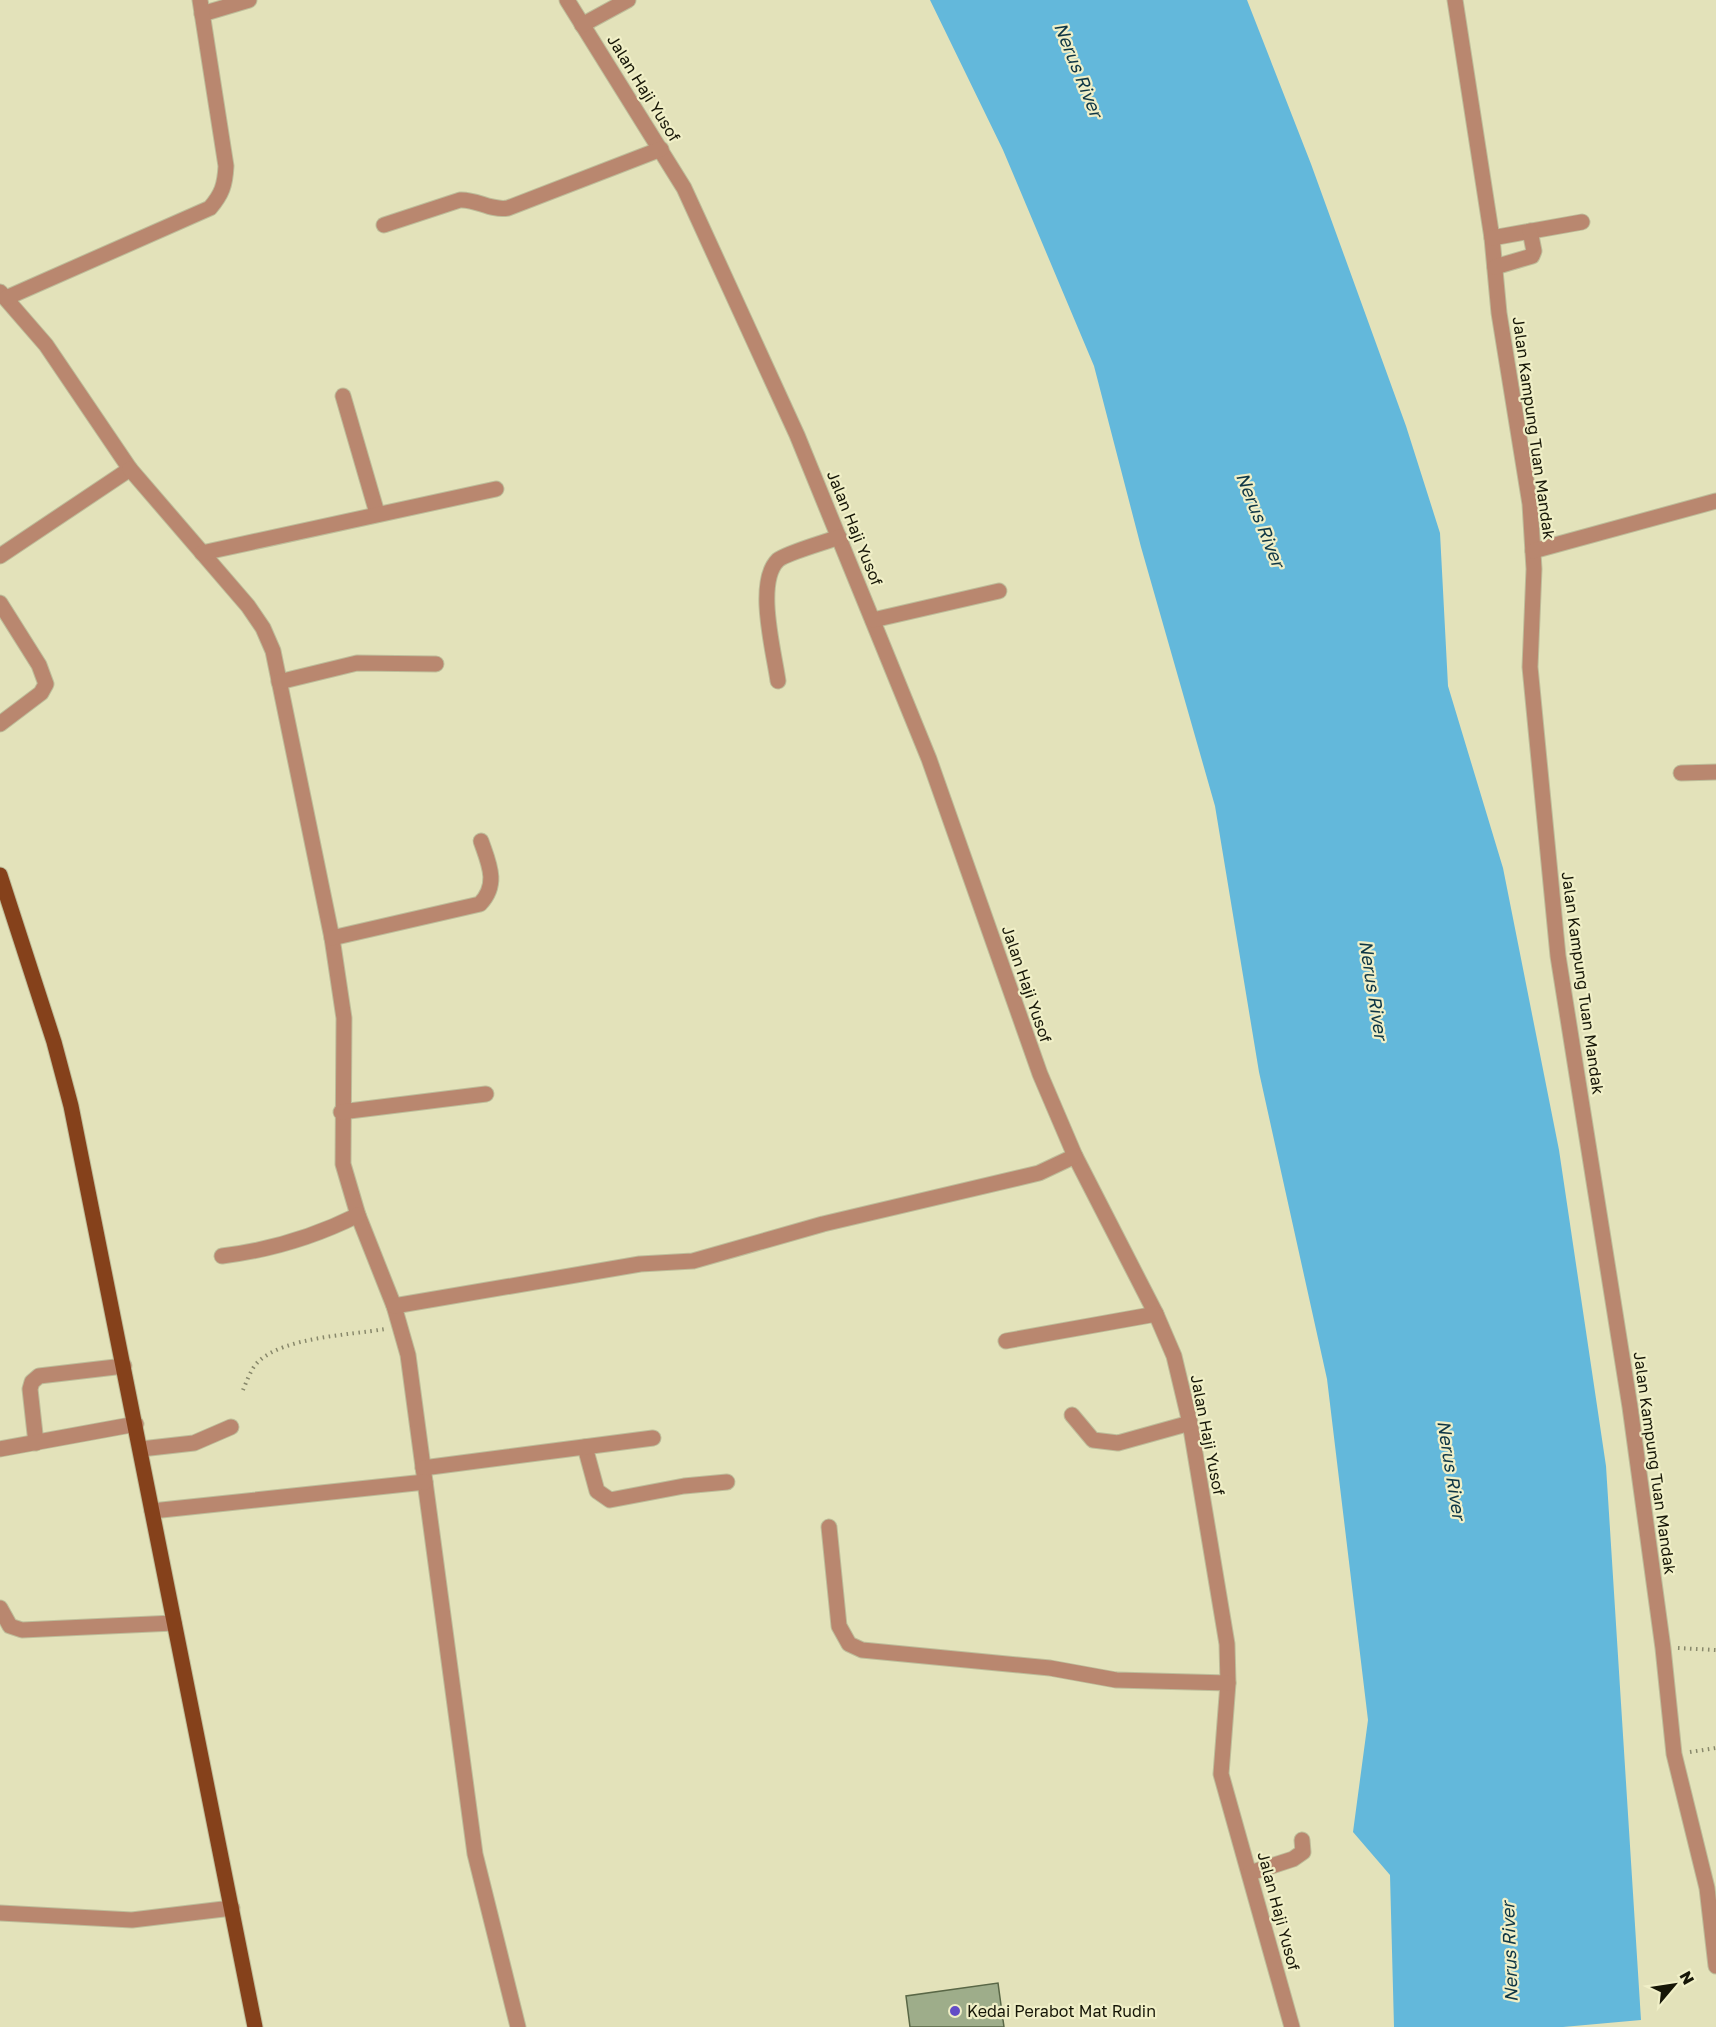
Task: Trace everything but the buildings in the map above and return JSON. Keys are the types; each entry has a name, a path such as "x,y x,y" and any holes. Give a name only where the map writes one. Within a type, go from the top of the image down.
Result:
{"main road":[{"path":"0,875 54,1042 71,1106 255,2027"}],"street":[{"path":"249,0 201,7 226,166 225,185 221,196 210,208 3,295 46,345 130,469 264,628 273,651 332,938 344,1018 341,1112 343,1164 358,1215 401,1326 408,1355 475,1854 518,2027"},
{"name":"Jalan Haji Yusof","path":"567,0 684,188 788,413 929,759 1040,1074 1075,1156 1156,1314 1174,1356 1190,1423 1227,1644 1228,1683 1221,1774 1292,2027"},
{"path":"582,25 628,0"},
{"name":"Jalan Kampung Tuan Mandak","path":"1455,0 1492,238 1499,313 1530,504 1533,551 1530,667 1558,956 1630,1407 1663,1648 1674,1754 1707,1887 1716,1966"},
{"path":"384,225 460,200 469,199 498,210 507,208 661,149"},
{"path":"1492,238 1582,222"},
{"path":"1495,267 1532,256 1534,251 1530,231"},
{"path":"343,396 378,513"},
{"path":"0,556 130,469"},
{"path":"202,553 496,489"},
{"path":"1533,551 1716,501"},
{"path":"778,681 766,596 769,575 779,560 839,537"},
{"path":"873,620 999,591"},
{"path":"0,603 39,665 46,684 41,693 0,724"},
{"path":"279,682 357,663 436,664"},
{"path":"1681,773 1716,771"},
{"path":"332,938 480,904 488,895 492,883 492,872 481,841"},
{"path":"341,1112 486,1094"},
{"path":"394,1306 640,1264 693,1261 823,1224 1039,1173 1075,1156"},
{"path":"222,1256 254,1252 317,1235 358,1215"},
{"path":"1006,1341 1156,1314"},
{"path":"36,1443 30,1389 32,1382 39,1376 124,1366"},
{"path":"1072,1415 1093,1440 1118,1443 1190,1423"},
{"path":"0,1449 136,1424"},
{"path":"141,1449 200,1442 231,1427"},
{"path":"152,1511 424,1475 652,1438"},
{"path":"585,1448 597,1491 610,1500 684,1486 728,1482"},
{"path":"829,1527 839,1626 849,1644 862,1650 1050,1668 1116,1680 1228,1683"},
{"path":"0,1608 10,1626 22,1630 174,1623"},
{"path":"1250,1873 1293,1859 1303,1852 1302,1840"},
{"path":"0,1914 132,1920 232,1908"}],"path":[{"path":"243,1390 257,1362 270,1353 296,1344 401,1326"},
{"path":"1663,1648 1716,1650"},
{"path":"1674,1754 1716,1748"}],"water":[{"name":"Nerus River","path":"930,0 1247,0 1311,164 1406,426 1440,533 1448,686 1503,868 1559,1150 1606,1466 1641,2020 1563,2027 1394,2027 1390,1875 1353,1832 1368,1720 1327,1379 1259,1072 1215,806 1141,547 1094,366 1003,150"}],"place":[{"name":"Kedai Perabot Mat Rudin","path":"955,2011"}]}
